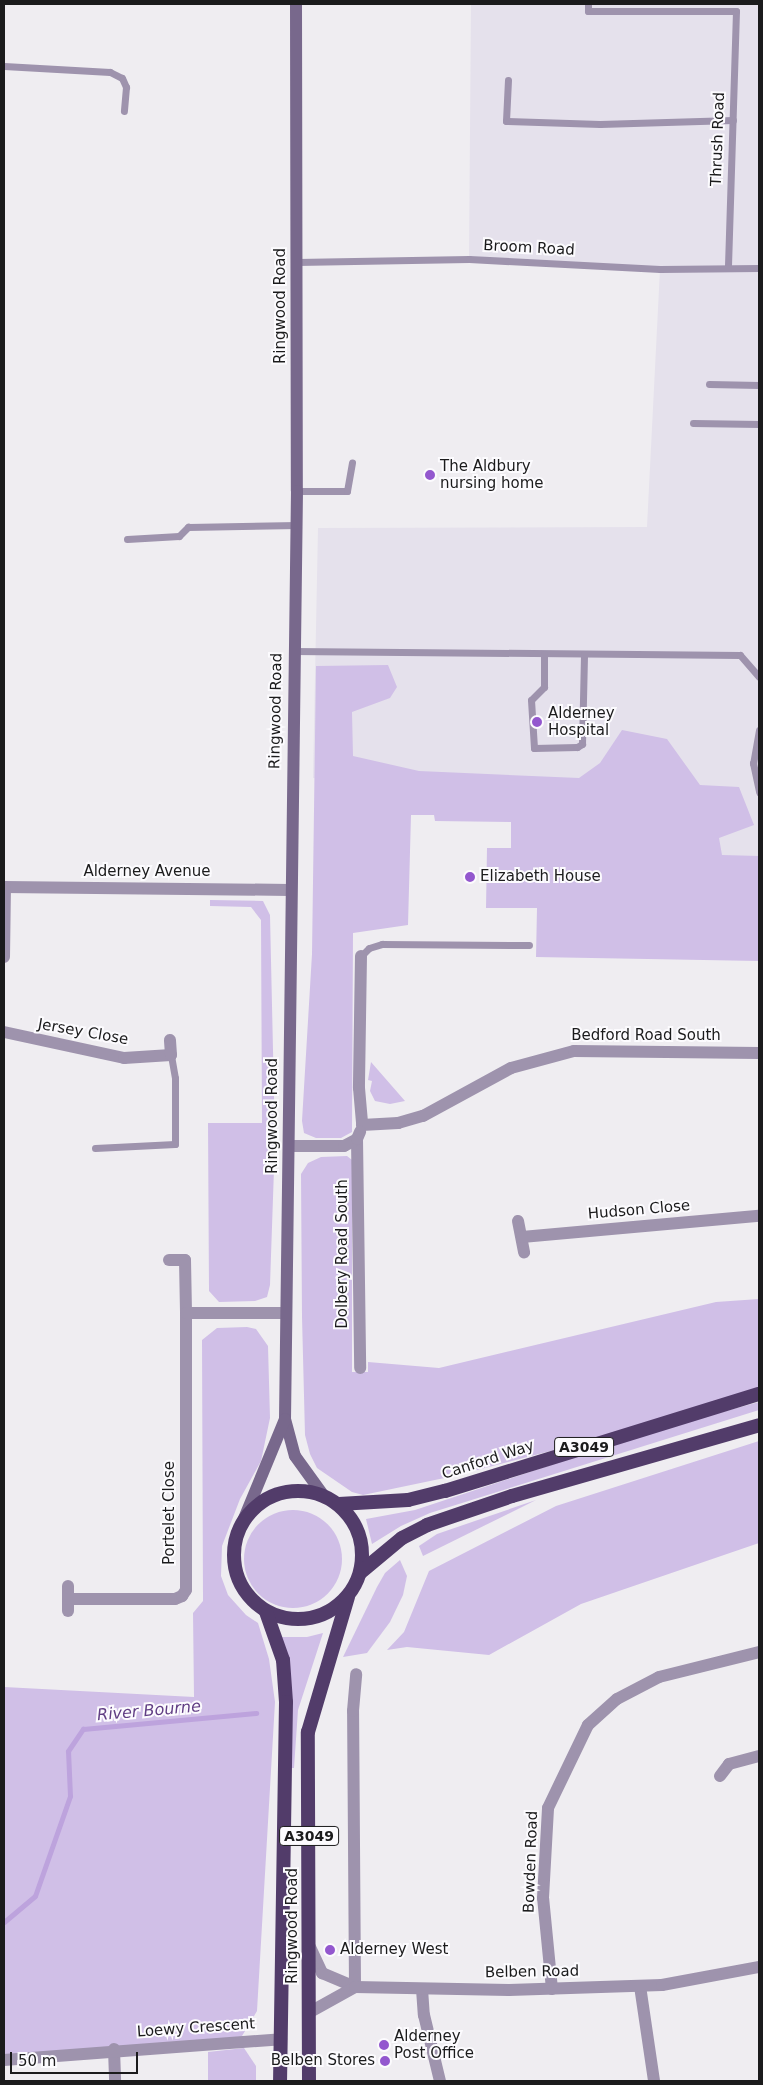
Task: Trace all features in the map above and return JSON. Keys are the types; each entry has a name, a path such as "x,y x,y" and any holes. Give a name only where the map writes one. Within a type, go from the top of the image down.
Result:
{"highway":[{"name":"Canford Way","path":"339,1504 408,1500 445,1491 759,1394"},
{"name":"A3049","path":"361,1572 362,1547 355,1523 339,1504 324,1496 302,1490 279,1493 259,1504 243,1520 235,1540 233,1561 237,1574 250,1599 266,1612 287,1619 310,1619 331,1611 348,1596 361,1572 402,1538 427,1525 512,1496 759,1425"},
{"name":"Ringwood Road","path":"309,2081 308,1732 348,1596"},
{"name":"Ringwood Road","path":"266,1612 283,1660 286,1702 280,2081"}],"main road":[{"name":"Ringwood Road","path":"296,4 297,491 293,650 290,890 290,1146 285,1419 295,1456 324,1496"},
{"name":"Ringwood Road","path":"243,1520 285,1419"}],"street":[{"name":"Alderney Avenue","path":"4,887 290,890"},
{"path":"4,887 4,957"},
{"path":"290,1146 344,1146 357,1139 362,1125 359,1088 361,956"},
{"name":"Jersey Close","path":"4,1032 124,1058 171,1055"},
{"path":"170,1040 171,1055"},
{"name":"Bedford Road South","path":"362,1125 398,1123 423,1116 511,1068 574,1051 759,1053"},
{"name":"Dolbery Road South","path":"357,1139 360,1368"},
{"name":"Hudson Close","path":"522,1237 759,1216"},
{"path":"518,1221 524,1252"},
{"name":"Portelet Close","path":"68,1599 175,1600 186,1590 185,1260 169,1260"},
{"path":"186,1313 286,1312"},
{"name":"Bowden Road","path":"552,1989 543,1898 548,1808 588,1725 617,1699 659,1677 759,1652"},
{"path":"355,1987 353,1711 356,1674"},
{"path":"720,1776 729,1764 759,1756"},
{"path":"310,1947 322,1972 336,1981 355,1987"},
{"name":"Belben Road","path":"355,1987 552,1989 662,1985 759,1967"},
{"path":"640,1986 654,2081"},
{"path":"310,2012 355,1987"},
{"path":"422,1989 427,2032 440,2081"},
{"name":"Loewy Crescent","path":"4,2060 114,2049 281,2039"},
{"path":"114,2049 115,2081"}],"lane":[{"name":"Thrush Road","path":"588,4 588,11 736,11 728,268"},
{"path":"4,66 110,72 122,78 126,86 124,111"},
{"path":"508,80 506,120 600,124 732,120"},
{"name":"Broom Road","path":"297,262 469,259 660,268 759,268"},
{"path":"709,384 759,385"},
{"path":"693,423 759,424"},
{"path":"297,491 348,491 352,462"},
{"path":"127,539 179,536 188,527 296,525"},
{"path":"293,650 740,656 759,677"},
{"path":"544,654 544,687 531,700 534,748 577,747 582,744 584,654"},
{"path":"759,730 753,763 759,792"},
{"path":"361,956 369,948 382,944 529,945"},
{"path":"95,1148 175,1144 175,1078 171,1055"}],"shaded area":[{"path":"471,4 759,4 759,961 588,796 313,778 318,528 647,527 660,269 469,259"},
{"path":"388,665 397,687 390,698 352,712 353,756 419,771 579,778 600,763 622,730 667,739 700,785 739,787 754,825 719,838 722,855 759,856 759,961 536,957 537,908 486,908 487,848 511,848 511,822 435,821 434,815 411,815 408,925 353,933 352,1132 341,1138 316,1138 304,1133 302,1121 312,954 316,666"},
{"path":"210,900 263,901 270,915 275,1140 270,1285 267,1297 255,1301 219,1302 209,1291 208,1123 262,1123 261,920 251,907 210,906"},
{"path":"371,1062 405,1101 390,1104 375,1101 370,1091 372,1081 368,1080"},
{"path":"347,1156 352,1160 352,1372 368,1372 368,1362 439,1368 716,1302 759,1299 759,1391 655,1424 454,1476 363,1495 352,1492 317,1468 310,1454 305,1435 302,1317 301,1174 308,1163 321,1157"},
{"path":"247,1327 256,1329 268,1346 270,1418 261,1461 240,1499 222,1546 221,1576 228,1595 246,1615 258,1623 269,1659 275,1702 257,2011 239,2041 4,2060 4,1687 194,1697 193,1613 203,1601 202,1340 217,1328"},
{"path":"759,1402 759,1410 430,1513 401,1526 372,1544 366,1519 415,1510 656,1430"},
{"path":"759,1441 759,1543 581,1604 489,1655 407,1647 387,1650 404,1632 429,1571 556,1506"},
{"path":"536,1500 423,1556 419,1546 437,1534"},
{"path":"293,1510 312,1514 328,1524 338,1540 342,1559 338,1578 328,1594 312,1604 293,1608 274,1604 258,1594 248,1578 244,1559 248,1540 258,1524 274,1514"},
{"path":"400,1560 407,1576 403,1595 390,1622 367,1653 343,1657 385,1573"},
{"path":"323,1633 298,1710 294,1768 291,1768 282,1637 307,1637"},
{"path":"244,2048 256,2066 256,2081 208,2081 208,2052"}],"waterway":[{"name":"River Bourne","path":"4,1922 35,1896 70,1796 68,1751 83,1729 256,1713"}],"place":[{"name":"The Aldbury nursing home","path":"430,475"},
{"name":"Alderney Hospital","path":"537,722"},
{"name":"Elizabeth House","path":"470,877"},
{"name":"Alderney West","path":"330,1950"},
{"name":"Alderney Post Office","path":"384,2045"},
{"name":"Belben Stores","path":"385,2061"}]}
